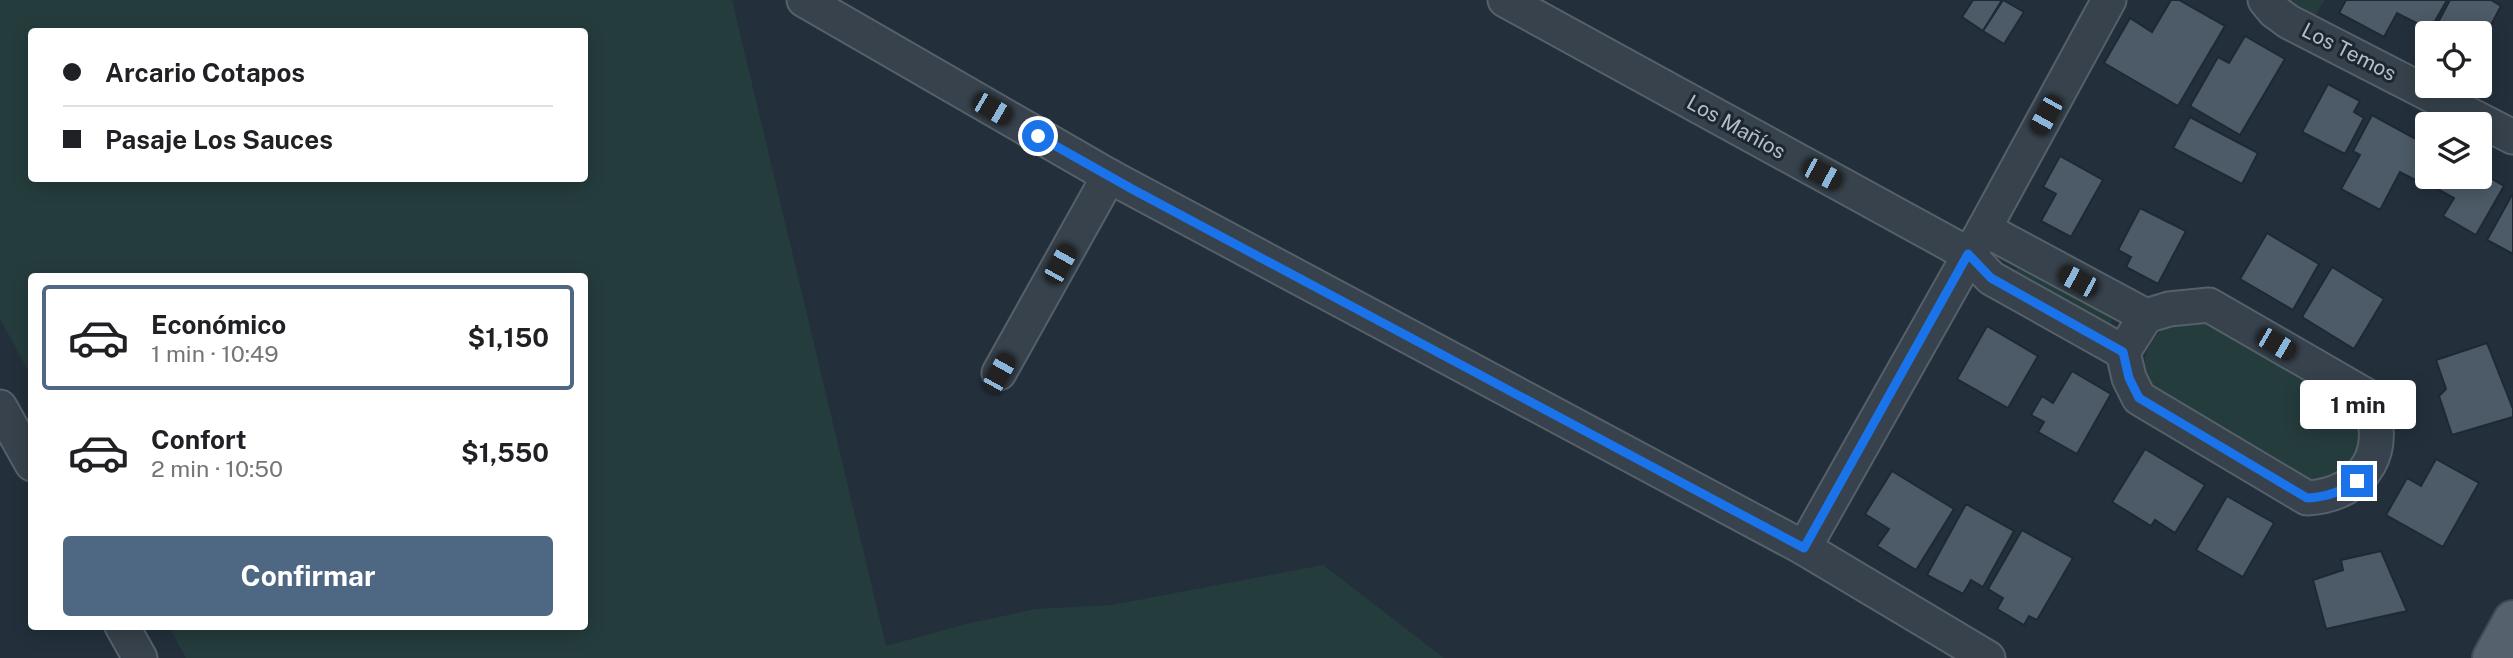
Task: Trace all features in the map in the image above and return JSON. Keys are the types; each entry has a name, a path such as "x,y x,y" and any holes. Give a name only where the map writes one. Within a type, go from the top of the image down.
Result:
{"main road":[{"path":"2492,658 2513,620"}],"street":[{"path":"804,0 1108,176 1804,548 1988,658"},
{"name":"Los Mañíos","path":"1505,0 1976,242 2146,316"},
{"path":"1804,548 2109,0"},
{"name":"Los Temos","path":"2265,0 2289,22 2513,137"},
{"path":"999,373 1108,176"},
{"path":"1976,242 1991,278 2123,352"},
{"path":"2209,306 2365,395 2376,423 2376,446 2368,467 2357,481 2342,491 2325,497 2307,498 2139,398 2129,378 2123,352 2146,316 2179,307 2209,306"},
{"path":"0,407 28,457"},
{"path":"124,630 139,658"}],"green space":[{"path":"0,0 732,0 886,646 966,624 1036,609 1112,605 1323,565 1444,658 186,658 171,630 588,630 588,273 28,273 28,370 0,319"},
{"path":"2281,0 2325,0 2314,17"},
{"path":"2019,265 2112,315 2111,326 2102,327 2014,274"},
{"path":"2175,318 2198,318 2361,412 2363,439 2358,458 2324,489 2150,393 2145,368 2147,351 2157,335"}],"building":[{"path":"1973,0 2002,0 1983,31 1962,17"},
{"path":"2003,0 2024,12 2004,44 1983,31"},
{"path":"2171,0 2179,0 2225,26 2178,106 2104,63 2130,18 2152,32"},
{"path":"2346,0 2447,0 2435,21 2415,22 2397,13 2384,37 2339,13"},
{"path":"2450,0 2491,0 2501,6 2492,23 2492,21 2439,21"},
{"path":"2245,36 2285,59 2240,135 2190,106 2218,57 2229,63"},
{"path":"2328,84 2360,101 2354,112 2364,118 2345,154 2302,132"},
{"path":"2372,115 2415,138 2415,180 2400,172 2380,210 2341,189 2360,155 2353,151"},
{"path":"2190,117 2258,153 2242,184 2173,148"},
{"path":"2060,156 2103,180 2071,237 2041,221 2056,194 2043,187"},
{"path":"2492,179 2504,186 2476,235 2443,216 2454,198 2438,189 2492,189"},
{"path":"2513,193 2513,254 2487,240"},
{"path":"2140,208 2186,231 2158,284 2126,267 2131,257 2118,250"},
{"path":"2267,233 2319,264 2293,310 2240,279"},
{"path":"2332,267 2384,299 2354,349 2302,317"},
{"path":"1987,326 2038,356 2008,408 1957,379"},
{"path":"2487,343 2513,409 2513,417 2452,435 2439,396 2446,389 2436,360"},
{"path":"2072,371 2111,394 2077,454 2038,432 2044,422 2031,415 2042,396 2053,403"},
{"path":"2145,449 2205,485 2175,533 2155,520 2151,526 2112,502"},
{"path":"2436,459 2479,483 2443,547 2386,515 2407,478 2421,486"},
{"path":"1892,471 1954,509 1916,570 1877,546 1889,529 1865,514"},
{"path":"2227,496 2274,523 2243,577 2196,550"},
{"path":"1966,504 2014,531 1983,587 1971,580 1963,594 1927,575"},
{"path":"2022,530 2073,558 2037,620 2029,616 2024,625 1997,609 2003,598 1988,589"},
{"path":"2381,551 2407,611 2326,629 2313,580 2343,570 2341,560"}],"route":[{"path":"1038,136 1132,189 1804,548 1968,254 1991,278 2123,352 2129,378 2139,398 2307,498 2325,497 2342,491 2357,481"}]}
